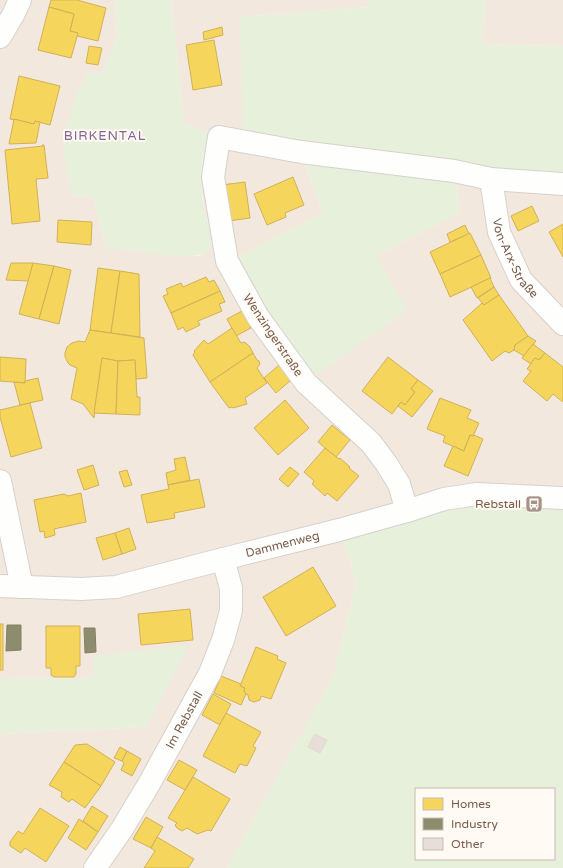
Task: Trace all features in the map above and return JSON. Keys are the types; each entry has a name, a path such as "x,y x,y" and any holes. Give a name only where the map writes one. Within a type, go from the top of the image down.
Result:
{"street":[{"path":"0,37 20,0"},
{"name":"Wenzingerstraße","path":"407,511 399,484 386,463 371,443 306,383 258,317 227,261 214,177 218,138 301,152 454,172 491,179 563,184"},
{"name":"Von-Arx-Straße","path":"491,179 499,232 521,280 563,324"},
{"path":"0,481 22,587"},
{"name":"Dammenweg","path":"0,586 54,589 116,587 339,530 444,499 477,494 563,498"},
{"name":"Im Rebstall","path":"95,868 122,829 149,784 210,673 223,640 231,611 231,588 223,559"}],"shaded area":[{"path":"0,0 115,0 117,40 101,74 72,197 93,196 106,247 167,255 199,256 206,253 212,235 205,212 201,186 204,150 210,134 184,123 171,0 369,0 368,7 240,17 299,139 301,152 323,214 238,257 375,256 460,212 454,171 563,179 563,507 343,538 356,583 333,678 227,868 0,868 0,734 146,727 94,656 94,678 0,679"},
{"path":"485,0 563,0 563,46 482,44"}],"green space":[{"path":"115,0 171,0 184,123 210,134 204,151 201,182 203,204 212,246 210,250 204,254 177,256 106,247 93,196 72,197 62,143 77,93 87,73 101,74 117,40"},
{"path":"369,0 485,0 482,44 563,46 563,179 454,172 460,212 375,256 408,309 315,376 281,330 237,257 323,214 301,152 299,140 243,129 240,17 368,7"},
{"path":"467,504 563,507 563,868 227,868 333,677 356,583 343,538"},
{"path":"189,645 146,727 0,734 0,679 94,678 94,656"}],"building: Homes":[{"path":"51,0 77,0 106,8 98,41 77,36 78,33 70,31 74,14 49,7"},
{"path":"49,7 74,14 70,31 78,33 71,58 38,50"},
{"path":"222,27 223,35 204,40 203,32"},
{"path":"214,40 222,85 193,90 186,45"},
{"path":"89,46 102,48 98,65 86,63"},
{"path":"19,76 60,86 50,125 35,121 34,124 10,119"},
{"path":"14,119 34,124 35,121 40,122 36,143 9,144"},
{"path":"42,145 44,145 48,178 36,179 40,221 12,224 5,150 43,146"},
{"path":"293,177 304,205 285,213 286,217 267,225 254,194"},
{"path":"245,182 250,218 228,221 222,185"},
{"path":"532,206 539,221 518,231 511,216"},
{"path":"58,220 92,222 91,245 57,242"},
{"path":"563,224 563,257 549,232"},
{"path":"465,225 469,234 450,242 447,234"},
{"path":"470,233 481,255 440,274 430,252"},
{"path":"481,255 491,278 450,297 440,274"},
{"path":"11,263 33,263 29,281 6,280"},
{"path":"33,263 54,266 39,319 19,314"},
{"path":"54,266 71,270 59,324 39,319"},
{"path":"98,268 120,271 111,333 90,330"},
{"path":"120,271 139,274 140,337 111,333"},
{"path":"206,277 209,282 214,280 220,291 171,313 163,296 168,294 166,289 181,283 183,287"},
{"path":"490,278 494,287 477,298 471,287"},
{"path":"494,287 499,295 484,305 478,298"},
{"path":"220,291 225,302 219,304 222,311 198,321 200,325 186,332 183,327 178,330 171,313"},
{"path":"499,295 528,336 515,345 514,350 509,353 505,351 492,361 463,320 482,303 484,305"},
{"path":"242,311 251,328 236,336 227,319"},
{"path":"232,328 241,343 244,342 247,344 253,353 210,382 193,355 195,352 194,351 204,340 208,344"},
{"path":"90,330 144,338 147,378 136,379 135,360 118,361 102,358 94,418 83,404 71,399 77,368 70,365 65,357 67,347 72,343 79,341 85,342"},
{"path":"528,336 536,341 524,356 514,350 515,345"},
{"path":"533,344 545,353 539,360 535,358 531,364 522,358"},
{"path":"253,353 260,364 257,368 267,383 245,398 247,404 229,408 210,382"},
{"path":"545,353 563,367 563,402 553,394 547,401 523,381 531,371 527,369 535,358 539,360"},
{"path":"0,357 26,359 25,383 0,381"},
{"path":"388,357 418,380 411,389 415,392 405,405 401,402 392,414 362,391"},
{"path":"102,358 118,361 116,414 94,413"},
{"path":"135,360 137,397 140,397 140,415 116,414 118,361"},
{"path":"279,365 291,380 276,393 264,378"},
{"path":"38,378 43,400 20,405 14,382 25,383 25,381"},
{"path":"418,380 433,391 412,417 398,406 401,402 405,405 415,392 411,389"},
{"path":"440,398 471,410 467,418 479,423 473,436 470,435 464,451 443,442 445,436 427,429"},
{"path":"285,400 309,428 278,455 254,428"},
{"path":"30,403 42,448 11,457 0,417 0,410"},
{"path":"332,425 350,440 336,457 318,442"},
{"path":"470,435 483,439 468,476 444,466 453,446 464,451"},
{"path":"325,448 339,459 340,458 359,476 337,501 327,493 325,496 312,484 314,481 304,472"},
{"path":"185,457 190,480 168,485 166,473 176,470 174,459"},
{"path":"93,465 99,485 84,490 77,470"},
{"path":"290,467 299,474 288,487 279,479"},
{"path":"127,470 132,485 124,487 119,472"},
{"path":"199,479 205,507 174,513 175,518 147,523 141,495 169,489 168,485"},
{"path":"81,493 86,522 54,529 55,535 45,538 44,531 40,532 34,500 64,494 68,496"},
{"path":"129,528 136,549 122,554 115,533"},
{"path":"115,533 122,554 103,560 96,538"},
{"path":"313,567 336,606 286,636 263,597"},
{"path":"190,609 193,640 141,645 138,614"},
{"path":"0,624 3,624 3,670 0,670"},
{"path":"46,626 80,626 80,666 76,666 76,674 74,677 54,677 51,675 51,668 46,668"},
{"path":"256,647 278,656 277,659 286,663 271,699 261,696 260,700 254,702 249,700 248,695 244,691 245,688 240,686"},
{"path":"221,676 241,684 240,686 245,688 244,691 246,694 241,705 214,693"},
{"path":"213,694 231,704 220,725 202,715"},
{"path":"226,713 261,732 253,746 256,748 247,766 240,764 235,773 203,756"},
{"path":"87,744 115,762 101,786 64,762 75,745"},
{"path":"120,747 127,751 122,761 114,758"},
{"path":"127,751 141,759 132,776 121,770 124,763 122,761"},
{"path":"179,760 197,770 185,790 167,780"},
{"path":"64,762 101,786 85,808 72,799 69,802 61,797 62,792 49,785"},
{"path":"193,777 230,799 211,831 208,830 197,834 187,828 182,831 175,825 177,823 168,818"},
{"path":"92,806 108,816 98,832 83,821"},
{"path":"40,808 69,826 46,862 25,848 21,853 10,846 10,842 18,831 23,834"},
{"path":"146,817 163,827 151,848 133,839"},
{"path":"79,819 98,832 86,850 68,838"},
{"path":"157,837 194,859 188,868 144,868 155,851 151,848"}],"building: Industry":[{"path":"7,625 21,625 21,650 6,651"},
{"path":"84,628 95,628 96,652 85,653"}],"building: Other":[{"path":"315,734 327,740 320,753 308,747"}],"place":[{"name":"Rebstall","path":"534,504"}],"district":[{"name":"BIRKENTAL","path":"105,136"}]}
